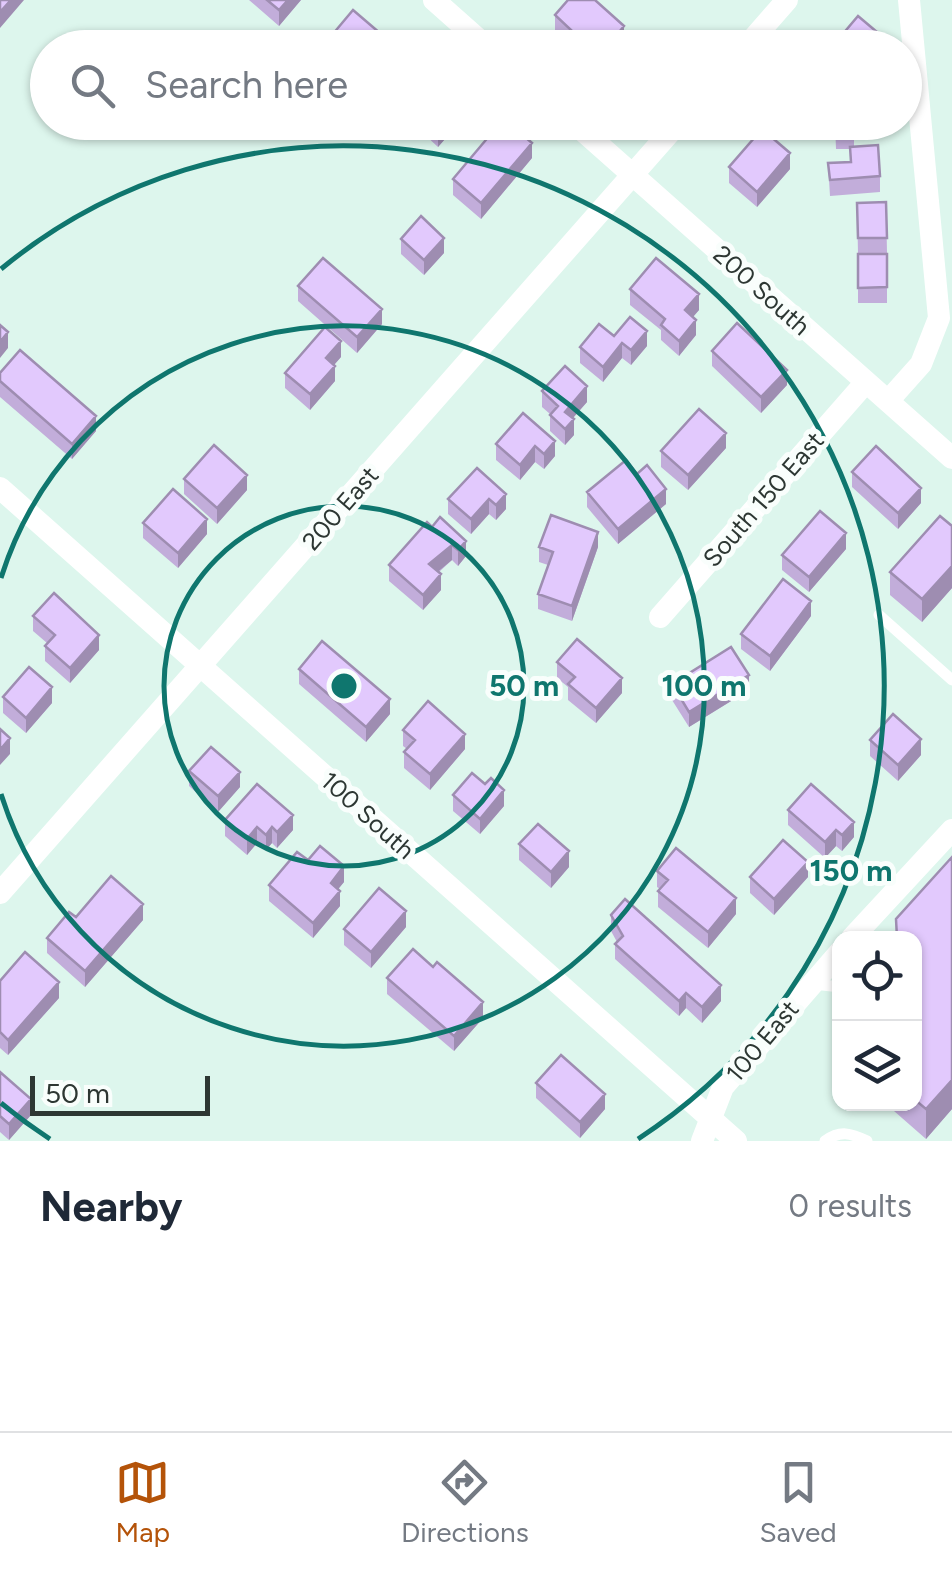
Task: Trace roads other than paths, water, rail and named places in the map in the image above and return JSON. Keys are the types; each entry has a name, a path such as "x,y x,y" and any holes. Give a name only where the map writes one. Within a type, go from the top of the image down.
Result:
{"street":[{"path":"434,0 468,30"},
{"path":"761,30 787,0"},
{"path":"909,0 912,30"},
{"path":"888,401 921,364 939,318 922,138"},
{"name":"200 South","path":"593,140 952,458"},
{"name":"200 East","path":"0,893 663,140"},
{"name":"South 150 East","path":"660,617 866,382"},
{"name":"100 South","path":"0,488 706,1130 736,1141"},
{"path":"858,931 952,830"},
{"name":"100 East","path":"706,1130 723,1087 832,960"}],"lane":[{"path":"879,615 952,680"},
{"path":"810,983 832,987"},
{"path":"826,1141 835,1134 851,1133 867,1141"}]}
